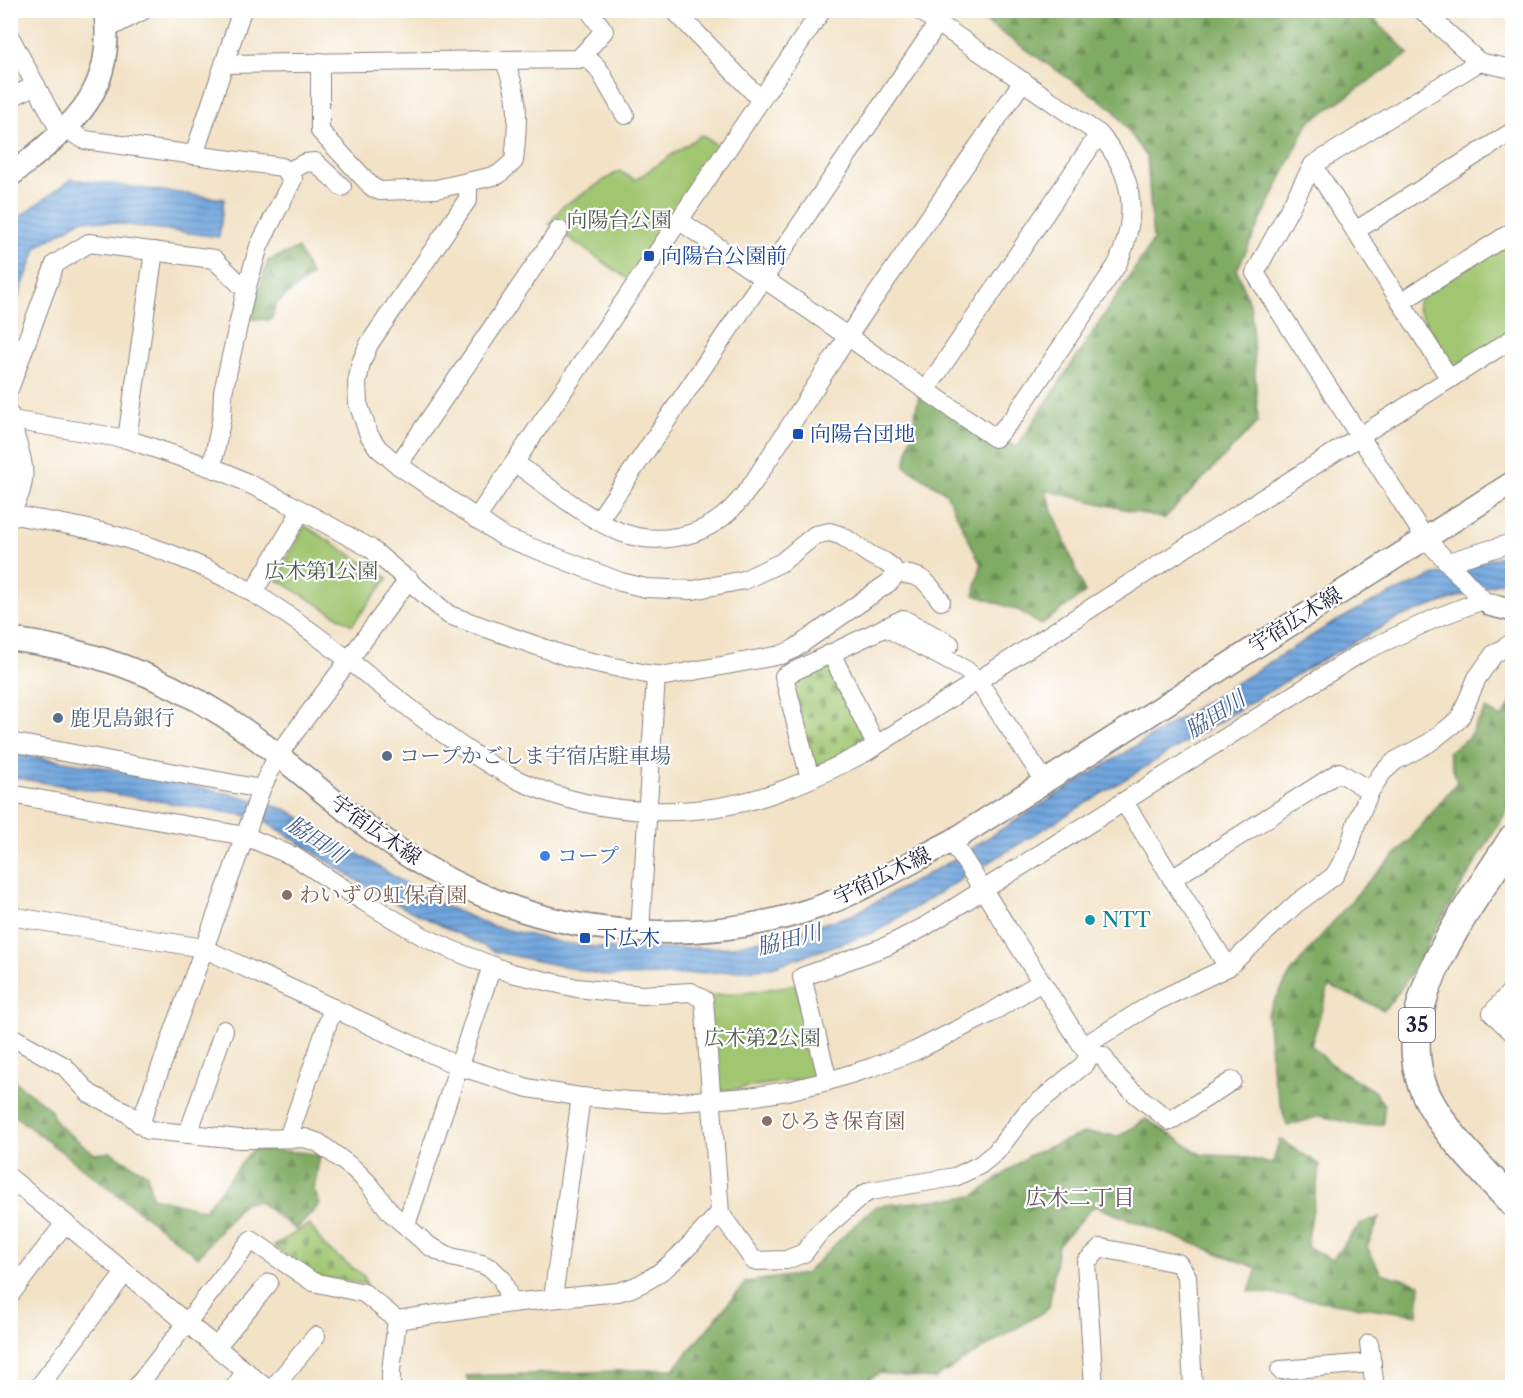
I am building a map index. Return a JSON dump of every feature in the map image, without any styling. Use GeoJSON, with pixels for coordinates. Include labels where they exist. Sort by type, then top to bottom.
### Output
{"type":"FeatureCollection","features":[{"type":"Feature","properties":{"kind":"main road","name":"35"},"geometry":{"type":"LineString","coordinates":[[1510,1194],[1450,1134],[1430,1102],[1419,1072],[1415,1039],[1419,1010],[1430,978],[1451,938],[1512,840]]}},
{"type":"Feature","properties":{"kind":"street"},"geometry":{"type":"LineString","coordinates":[[10,176],[63,131],[89,102],[104,68],[106,20],[144,10]]}},
{"type":"Feature","properties":{"kind":"street"},"geometry":{"type":"LineString","coordinates":[[194,155],[242,10]]}},
{"type":"Feature","properties":{"kind":"street"},"geometry":{"type":"LineString","coordinates":[[224,64],[579,59],[604,31],[588,10]]}},
{"type":"Feature","properties":{"kind":"street"},"geometry":{"type":"LineString","coordinates":[[674,10],[761,100]]}},
{"type":"Feature","properties":{"kind":"street"},"geometry":{"type":"LineString","coordinates":[[680,221],[995,438],[1014,417],[1117,265],[1130,229],[1129,185],[1114,150],[1099,134],[919,10]]}},
{"type":"Feature","properties":{"kind":"street"},"geometry":{"type":"LineString","coordinates":[[1422,10],[1479,62],[1512,69]]}},
{"type":"Feature","properties":{"kind":"street"},"geometry":{"type":"LineString","coordinates":[[477,519],[821,11]]}},
{"type":"Feature","properties":{"kind":"street"},"geometry":{"type":"LineString","coordinates":[[598,521],[938,23]]}},
{"type":"Feature","properties":{"kind":"street"},"geometry":{"type":"LineString","coordinates":[[10,38],[63,131],[85,140],[282,166],[293,179],[259,246],[246,290],[224,392],[222,416],[212,467]]}},
{"type":"Feature","properties":{"kind":"street"},"geometry":{"type":"LineString","coordinates":[[583,54],[598,68],[625,115]]}},
{"type":"Feature","properties":{"kind":"street"},"geometry":{"type":"LineString","coordinates":[[320,62],[320,131],[372,188],[380,191],[436,189],[468,182],[498,175],[514,161],[519,117],[512,78],[504,60]]}},
{"type":"Feature","properties":{"kind":"street"},"geometry":{"type":"LineString","coordinates":[[1479,62],[1313,165],[1255,273],[1425,538],[1491,602]]}},
{"type":"Feature","properties":{"kind":"street"},"geometry":{"type":"LineString","coordinates":[[515,463],[598,521],[640,538],[685,536],[725,516],[741,500],[753,483],[848,336],[1023,81]]}},
{"type":"Feature","properties":{"kind":"street"},"geometry":{"type":"LineString","coordinates":[[10,98],[36,85]]}},
{"type":"Feature","properties":{"kind":"street"},"geometry":{"type":"LineString","coordinates":[[1355,231],[1512,132]]}},
{"type":"Feature","properties":{"kind":"street"},"geometry":{"type":"LineString","coordinates":[[926,390],[1099,134]]}},
{"type":"Feature","properties":{"kind":"street"},"geometry":{"type":"LineString","coordinates":[[287,172],[305,163],[315,162],[342,186]]}},
{"type":"Feature","properties":{"kind":"street"},"geometry":{"type":"LineString","coordinates":[[1313,165],[1450,379]]}},
{"type":"Feature","properties":{"kind":"street"},"geometry":{"type":"LineString","coordinates":[[468,182],[468,199],[369,344],[361,363],[357,383],[358,403],[369,435],[378,448],[398,465],[504,537],[621,582],[646,588],[693,590],[744,580],[782,562],[815,535],[830,532],[842,536],[892,567],[894,573],[891,581],[787,652],[666,676],[656,676],[569,657],[458,620],[449,615],[370,548],[250,484],[212,467],[127,439],[11,417],[14,444],[24,465],[24,484],[20,498],[10,514],[125,538],[188,561],[253,593],[349,659],[449,738],[485,762],[522,781],[586,803],[648,810],[689,810],[729,806],[787,789],[810,779],[876,745],[1512,339]]}},
{"type":"Feature","properties":{"kind":"street"},"geometry":{"type":"LineString","coordinates":[[398,465],[559,230]]}},
{"type":"Feature","properties":{"kind":"street"},"geometry":{"type":"LineString","coordinates":[[1401,302],[1512,232]]}},
{"type":"Feature","properties":{"kind":"street"},"geometry":{"type":"LineString","coordinates":[[10,387],[55,264],[89,243],[214,259],[246,290]]}},
{"type":"Feature","properties":{"kind":"street"},"geometry":{"type":"LineString","coordinates":[[127,439],[154,251]]}},
{"type":"Feature","properties":{"kind":"street","name":"宇宿広木線"},"geometry":{"type":"LineString","coordinates":[[10,639],[80,651],[158,679],[226,717],[386,840],[457,883],[495,901],[587,925],[640,932],[708,930],[778,918],[820,906],[955,846],[1044,780],[1512,483]]}},
{"type":"Feature","properties":{"kind":"street"},"geometry":{"type":"LineString","coordinates":[[253,593],[301,511]]}},
{"type":"Feature","properties":{"kind":"street"},"geometry":{"type":"LineString","coordinates":[[1450,564],[1512,543]]}},
{"type":"Feature","properties":{"kind":"street"},"geometry":{"type":"LineString","coordinates":[[894,573],[917,575],[928,583],[941,601]]}},
{"type":"Feature","properties":{"kind":"street"},"geometry":{"type":"LineString","coordinates":[[140,1124],[260,793],[278,756],[409,579]]}},
{"type":"Feature","properties":{"kind":"street"},"geometry":{"type":"LineString","coordinates":[[828,1081],[802,977],[887,946],[980,887],[1124,802],[1362,652],[1436,618],[1491,602]]}},
{"type":"Feature","properties":{"kind":"street"},"geometry":{"type":"LineString","coordinates":[[810,779],[784,676],[903,619],[950,644]]}},
{"type":"Feature","properties":{"kind":"street"},"geometry":{"type":"LineString","coordinates":[[885,627],[966,670],[978,681],[1044,780]]}},
{"type":"Feature","properties":{"kind":"street"},"geometry":{"type":"LineString","coordinates":[[10,794],[246,832],[295,857],[424,937],[492,966],[546,982],[642,995],[691,992],[704,1000],[720,1213],[754,1261],[786,1260],[804,1253],[819,1233],[870,1191],[955,1177],[980,1165],[996,1152],[1027,1112],[1086,1063],[1089,1043],[1155,1002],[1228,967],[1297,903],[1334,876],[1348,852],[1356,824],[1370,791],[1382,773],[1395,761],[1429,743],[1457,721],[1477,678],[1494,654],[1512,643]]}},
{"type":"Feature","properties":{"kind":"street"},"geometry":{"type":"LineString","coordinates":[[831,653],[876,745]]}},
{"type":"Feature","properties":{"kind":"street"},"geometry":{"type":"LineString","coordinates":[[640,932],[656,676]]}},
{"type":"Feature","properties":{"kind":"street"},"geometry":{"type":"LineString","coordinates":[[10,742],[260,793]]}},
{"type":"Feature","properties":{"kind":"street"},"geometry":{"type":"LineString","coordinates":[[1172,879],[1339,772],[1370,791]]}},
{"type":"Feature","properties":{"kind":"street"},"geometry":{"type":"LineString","coordinates":[[1124,802],[1228,967]]}},
{"type":"Feature","properties":{"kind":"street"},"geometry":{"type":"LineString","coordinates":[[955,846],[1087,1053],[1103,1056],[1111,1071],[1120,1081],[1170,1121],[1232,1081]]}},
{"type":"Feature","properties":{"kind":"street"},"geometry":{"type":"LineString","coordinates":[[10,916],[203,948],[459,1067],[528,1088],[581,1097],[654,1102],[710,1101],[777,1093],[828,1081],[915,1051],[980,1018],[1041,982]]}},
{"type":"Feature","properties":{"kind":"street"},"geometry":{"type":"LineString","coordinates":[[406,1226],[492,966]]}},
{"type":"Feature","properties":{"kind":"street"},"geometry":{"type":"LineString","coordinates":[[1512,990],[1492,1013],[1512,1032]]}},
{"type":"Feature","properties":{"kind":"street"},"geometry":{"type":"LineString","coordinates":[[288,1138],[333,1008]]}},
{"type":"Feature","properties":{"kind":"street"},"geometry":{"type":"LineString","coordinates":[[188,1134],[224,1030]]}},
{"type":"Feature","properties":{"kind":"street"},"geometry":{"type":"LineString","coordinates":[[10,1036],[64,1066],[90,1094],[126,1112],[148,1130],[240,1139],[305,1138],[318,1143],[369,1184],[391,1213],[438,1251],[492,1269],[502,1279],[511,1303]]}},
{"type":"Feature","properties":{"kind":"street"},"geometry":{"type":"LineString","coordinates":[[553,1298],[581,1097]]}},
{"type":"Feature","properties":{"kind":"street"},"geometry":{"type":"LineString","coordinates":[[11,1181],[267,1388]]}},
{"type":"Feature","properties":{"kind":"street"},"geometry":{"type":"LineString","coordinates":[[136,1388],[251,1240],[313,1282],[364,1293],[397,1320],[511,1303],[633,1289],[672,1264],[720,1213]]}},
{"type":"Feature","properties":{"kind":"street"},"geometry":{"type":"LineString","coordinates":[[10,1295],[65,1223]]}},
{"type":"Feature","properties":{"kind":"street"},"geometry":{"type":"LineString","coordinates":[[1094,1388],[1086,1262],[1101,1248],[1178,1263],[1186,1276],[1193,1388]]}},
{"type":"Feature","properties":{"kind":"street"},"geometry":{"type":"LineString","coordinates":[[38,1388],[125,1272]]}},
{"type":"Feature","properties":{"kind":"street"},"geometry":{"type":"LineString","coordinates":[[216,1347],[269,1283]]}},
{"type":"Feature","properties":{"kind":"street"},"geometry":{"type":"LineString","coordinates":[[391,1388],[397,1320]]}},
{"type":"Feature","properties":{"kind":"street"},"geometry":{"type":"LineString","coordinates":[[273,1388],[316,1336]]}},
{"type":"Feature","properties":{"kind":"street"},"geometry":{"type":"LineString","coordinates":[[1369,1344],[1375,1388]]}},
{"type":"Feature","properties":{"kind":"street"},"geometry":{"type":"LineString","coordinates":[[1280,1370],[1372,1363]]}},
{"type":"Feature","properties":{"kind":"street"},"geometry":{"type":"LineString","coordinates":[[234,1388],[246,1371]]}},
{"type":"Feature","properties":{"kind":"green space"},"geometry":{"type":"Polygon","coordinates":[[[970,11],[1366,11],[1409,54],[1308,123],[1237,270],[1251,309],[1258,422],[1164,519],[1045,490],[1085,593],[1040,625],[1020,611],[974,595],[981,565],[946,493],[905,466],[919,395],[1017,447],[1153,241],[1147,157],[1113,109],[970,11]]]}},
{"type":"Feature","properties":{"kind":"green space","name":"向陽台公園"},"geometry":{"type":"Polygon","coordinates":[[[701,135],[720,147],[629,280],[549,224],[563,206],[619,171],[635,180],[701,135]]]}},
{"type":"Feature","properties":{"kind":"green space"},"geometry":{"type":"Polygon","coordinates":[[[1508,241],[1512,242],[1512,331],[1460,364],[1449,361],[1417,308],[1419,299],[1508,241]]]}},
{"type":"Feature","properties":{"kind":"green space"},"geometry":{"type":"Polygon","coordinates":[[[298,248],[311,276],[276,304],[271,320],[250,319],[268,261],[298,248]]]}},
{"type":"Feature","properties":{"kind":"green space","name":"広木第1公園"},"geometry":{"type":"Polygon","coordinates":[[[305,526],[388,578],[352,625],[276,579],[305,526]]]}},
{"type":"Feature","properties":{"kind":"green space"},"geometry":{"type":"Polygon","coordinates":[[[824,665],[832,668],[863,736],[862,744],[820,766],[812,764],[793,684],[797,677],[824,665]]]}},
{"type":"Feature","properties":{"kind":"green space"},"geometry":{"type":"Polygon","coordinates":[[[1512,701],[1512,802],[1416,966],[1384,1010],[1329,986],[1311,1045],[1332,1065],[1374,1091],[1384,1105],[1383,1124],[1363,1126],[1320,1116],[1287,1126],[1273,1077],[1267,1014],[1291,973],[1310,949],[1364,886],[1409,841],[1457,782],[1448,752],[1468,738],[1486,709],[1502,718],[1512,701]]]}},
{"type":"Feature","properties":{"kind":"green space","name":"広木第2公園"},"geometry":{"type":"Polygon","coordinates":[[[796,984],[818,1070],[815,1077],[723,1091],[717,1085],[707,996],[752,992],[796,984]]]}},
{"type":"Feature","properties":{"kind":"green space"},"geometry":{"type":"Polygon","coordinates":[[[11,1078],[50,1109],[57,1124],[95,1154],[111,1152],[147,1174],[152,1197],[204,1210],[252,1150],[278,1151],[320,1155],[314,1190],[320,1204],[296,1230],[258,1201],[243,1203],[198,1257],[11,1113],[11,1078]]]}},
{"type":"Feature","properties":{"kind":"green space"},"geometry":{"type":"Polygon","coordinates":[[[1146,1119],[1202,1155],[1240,1156],[1272,1164],[1280,1139],[1320,1165],[1307,1246],[1332,1260],[1360,1224],[1380,1217],[1367,1247],[1381,1273],[1420,1284],[1418,1315],[1249,1291],[1257,1268],[1094,1206],[1058,1245],[1049,1308],[934,1379],[879,1373],[853,1388],[472,1388],[466,1376],[674,1369],[746,1282],[805,1274],[877,1206],[974,1196],[1028,1156],[1084,1133],[1119,1136],[1146,1119]]]}},
{"type":"Feature","properties":{"kind":"green space"},"geometry":{"type":"Polygon","coordinates":[[[309,1224],[325,1247],[364,1276],[367,1285],[345,1280],[316,1278],[274,1246],[309,1224]]]}},
{"type":"Feature","properties":{"kind":"water"},"geometry":{"type":"Polygon","coordinates":[[[72,179],[224,199],[219,237],[83,219],[37,247],[11,317],[11,223],[72,179]]]}},
{"type":"Feature","properties":{"kind":"water","name":"脇田川"},"geometry":{"type":"Polygon","coordinates":[[[1512,553],[1512,578],[1398,618],[1304,670],[875,932],[769,968],[678,975],[607,976],[496,952],[386,899],[261,818],[11,777],[10,753],[96,766],[236,795],[288,810],[433,901],[492,926],[563,943],[621,950],[731,947],[795,932],[852,915],[946,864],[1326,627],[1368,604],[1435,575],[1512,553]]]}},
{"type":"Feature","properties":{"kind":"place","name":"向陽台公園前"},"geometry":{"type":"Point","coordinates":[649,256]}},
{"type":"Feature","properties":{"kind":"place","name":"向陽台団地"},"geometry":{"type":"Point","coordinates":[798,434]}},
{"type":"Feature","properties":{"kind":"place","name":"鹿児島銀行"},"geometry":{"type":"Point","coordinates":[58,718]}},
{"type":"Feature","properties":{"kind":"place","name":"コープかごしま宇宿店駐車場"},"geometry":{"type":"Point","coordinates":[387,756]}},
{"type":"Feature","properties":{"kind":"place","name":"コープ"},"geometry":{"type":"Point","coordinates":[545,856]}},
{"type":"Feature","properties":{"kind":"place","name":"わいずの虹保育園"},"geometry":{"type":"Point","coordinates":[287,895]}},
{"type":"Feature","properties":{"kind":"place","name":"NTT"},"geometry":{"type":"Point","coordinates":[1090,920]}},
{"type":"Feature","properties":{"kind":"place","name":"下広木"},"geometry":{"type":"Point","coordinates":[585,938]}},
{"type":"Feature","properties":{"kind":"place","name":"ひろき保育園"},"geometry":{"type":"Point","coordinates":[767,1121]}},
{"type":"Feature","properties":{"kind":"district","name":"広木二丁目"},"geometry":{"type":"Point","coordinates":[1080,1197]}}]}
